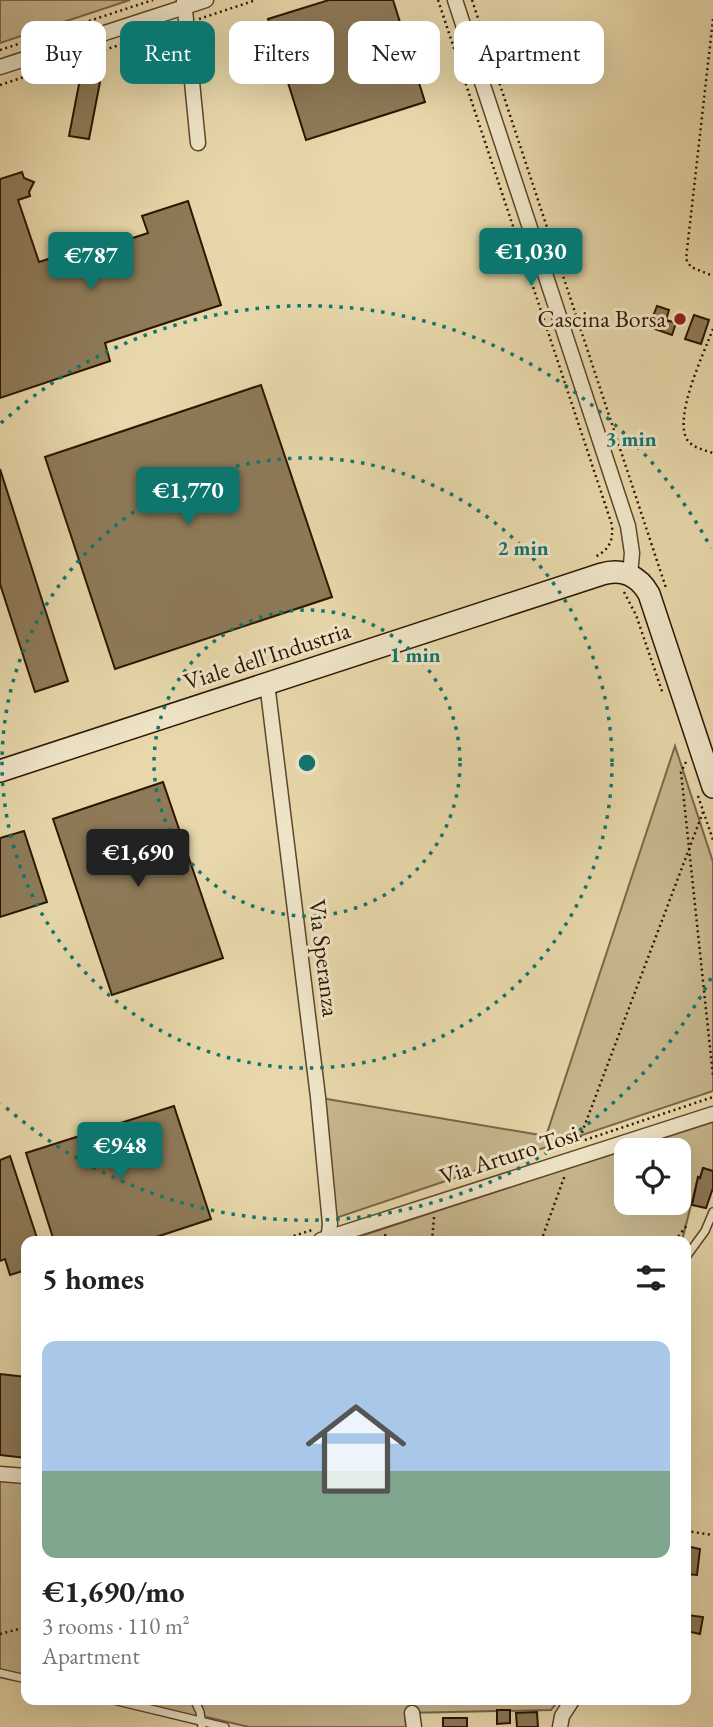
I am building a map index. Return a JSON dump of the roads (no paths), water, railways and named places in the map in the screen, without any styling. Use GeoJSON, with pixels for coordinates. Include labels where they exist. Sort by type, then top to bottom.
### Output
{"type":"FeatureCollection","features":[{"type":"Feature","properties":{"kind":"street"},"geometry":{"type":"LineString","coordinates":[[0,67],[184,3],[206,0]]}},
{"type":"Feature","properties":{"kind":"street"},"geometry":{"type":"LineString","coordinates":[[455,0],[628,526],[632,546],[624,582],[645,586],[652,600],[704,786]]}},
{"type":"Feature","properties":{"kind":"street"},"geometry":{"type":"LineString","coordinates":[[184,3],[198,144]]}},
{"type":"Feature","properties":{"kind":"street","name":"Viale dell'Industria"},"geometry":{"type":"LineString","coordinates":[[0,771],[602,574],[617,571],[624,582]]}},
{"type":"Feature","properties":{"kind":"street","name":"Via Speranza"},"geometry":{"type":"LineString","coordinates":[[267,684],[318,1097],[330,1224],[326,1236]]}},
{"type":"Feature","properties":{"kind":"street","name":"Via Arturo Tosi"},"geometry":{"type":"LineString","coordinates":[[337,1236],[713,1114]]}},
{"type":"Feature","properties":{"kind":"street"},"geometry":{"type":"LineString","coordinates":[[0,1474],[21,1476]]}},
{"type":"Feature","properties":{"kind":"street"},"geometry":{"type":"LineString","coordinates":[[561,1727],[562,1716],[569,1705]]}},
{"type":"Feature","properties":{"kind":"lane"},"geometry":{"type":"LineString","coordinates":[[691,1250],[705,1231],[713,1212]]}},
{"type":"Feature","properties":{"kind":"lane"},"geometry":{"type":"LineString","coordinates":[[0,1673],[21,1678]]}},
{"type":"Feature","properties":{"kind":"lane"},"geometry":{"type":"LineString","coordinates":[[131,1705],[201,1724],[225,1727]]}},
{"type":"Feature","properties":{"kind":"lane"},"geometry":{"type":"LineString","coordinates":[[197,1705],[201,1724]]}},
{"type":"Feature","properties":{"kind":"place","name":"Cascina Borsa"},"geometry":{"type":"Point","coordinates":[680,319]}}]}
